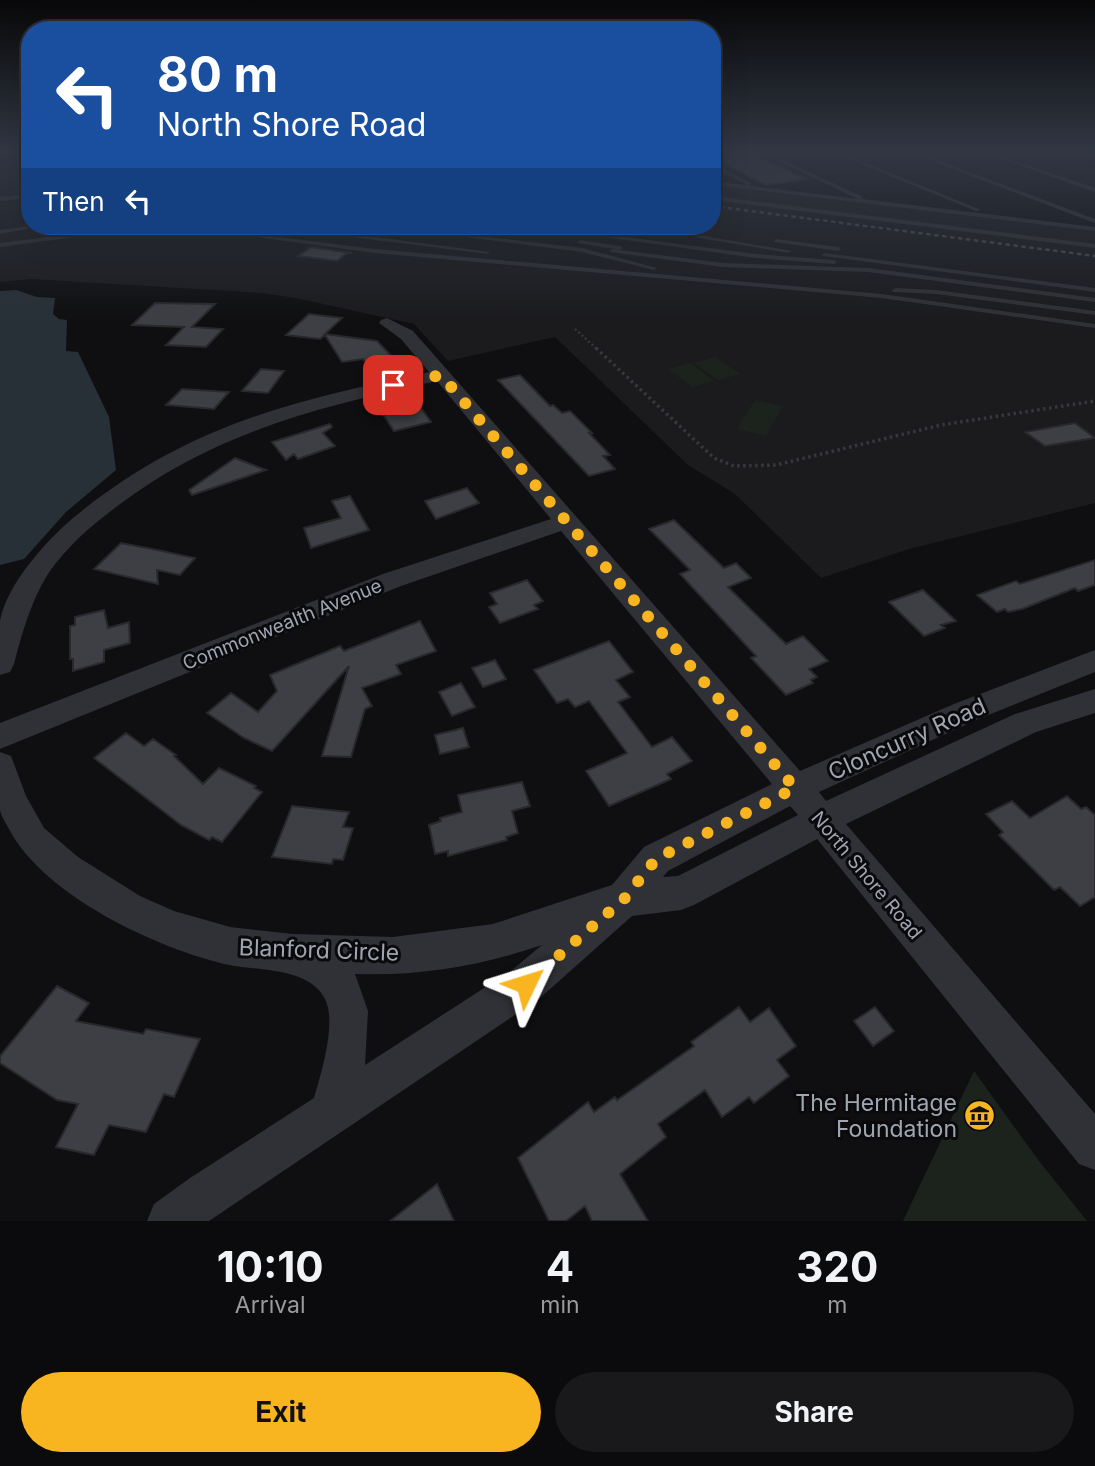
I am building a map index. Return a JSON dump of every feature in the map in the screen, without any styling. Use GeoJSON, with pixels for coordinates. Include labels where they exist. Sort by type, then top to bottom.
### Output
{"type":"FeatureCollection","features":[{"type":"Feature","properties":{"kind":"street","name":"North Shore Road"},"geometry":{"type":"LineString","coordinates":[[387,323],[407,335],[568,521],[1095,1148]]}},
{"type":"Feature","properties":{"kind":"street"},"geometry":{"type":"LineString","coordinates":[[0,664],[19,605],[47,557],[125,487],[174,457],[235,428],[320,401],[441,375]]}},
{"type":"Feature","properties":{"kind":"street","name":"Commonwealth Avenue"},"geometry":{"type":"LineString","coordinates":[[0,736],[392,580],[568,521]]}},
{"type":"Feature","properties":{"kind":"street","name":"Cloncurry Road"},"geometry":{"type":"LineString","coordinates":[[171,1221],[206,1194],[526,984],[624,899],[656,859],[795,788],[965,712],[1095,661]]}},
{"type":"Feature","properties":{"kind":"street","name":"Cloncurry Road"},"geometry":{"type":"LineString","coordinates":[[624,899],[681,893],[821,820],[1026,723],[1095,701]]}},
{"type":"Feature","properties":{"kind":"street","name":"Blanford Circle"},"geometry":{"type":"LineString","coordinates":[[0,765],[11,800],[32,839],[66,869],[127,909],[173,929],[230,947],[293,953],[393,956],[493,943],[624,899]]}},
{"type":"Feature","properties":{"kind":"street"},"geometry":{"type":"LineString","coordinates":[[293,953],[339,983],[349,1009],[344,1074],[330,1114]]}},
{"type":"Feature","properties":{"kind":"lane"},"geometry":{"type":"LineString","coordinates":[[784,207],[1095,246]]}},
{"type":"Feature","properties":{"kind":"lane"},"geometry":{"type":"LineString","coordinates":[[911,207],[1095,229]]}},
{"type":"Feature","properties":{"kind":"lane"},"geometry":{"type":"LineString","coordinates":[[969,207],[994,217]]}},
{"type":"Feature","properties":{"kind":"lane"},"geometry":{"type":"LineString","coordinates":[[1057,207],[1095,221]]}},
{"type":"Feature","properties":{"kind":"lane"},"geometry":{"type":"LineString","coordinates":[[0,232],[21,229]]}},
{"type":"Feature","properties":{"kind":"lane"},"geometry":{"type":"LineString","coordinates":[[721,232],[1095,285]]}},
{"type":"Feature","properties":{"kind":"lane"},"geometry":{"type":"LineString","coordinates":[[0,238],[21,235]]}},
{"type":"Feature","properties":{"kind":"lane"},"geometry":{"type":"LineString","coordinates":[[0,249],[111,235]]}},
{"type":"Feature","properties":{"kind":"lane"},"geometry":{"type":"LineString","coordinates":[[250,235],[375,251],[661,274]]}},
{"type":"Feature","properties":{"kind":"lane"},"geometry":{"type":"LineString","coordinates":[[286,235],[461,258]]}},
{"type":"Feature","properties":{"kind":"lane"},"geometry":{"type":"LineString","coordinates":[[320,235],[578,268]]}},
{"type":"Feature","properties":{"kind":"lane"},"geometry":{"type":"LineString","coordinates":[[351,235],[661,274],[908,299],[1095,324]]}},
{"type":"Feature","properties":{"kind":"lane"},"geometry":{"type":"LineString","coordinates":[[386,235],[652,268],[864,290],[1095,324]]}},
{"type":"Feature","properties":{"kind":"lane"},"geometry":{"type":"LineString","coordinates":[[421,235],[617,259]]}},
{"type":"Feature","properties":{"kind":"lane"},"geometry":{"type":"LineString","coordinates":[[457,235],[582,250],[652,268]]}},
{"type":"Feature","properties":{"kind":"lane"},"geometry":{"type":"LineString","coordinates":[[488,235],[723,265],[868,270]]}},
{"type":"Feature","properties":{"kind":"lane"},"geometry":{"type":"LineString","coordinates":[[522,235],[699,257],[868,270],[1095,295]]}},
{"type":"Feature","properties":{"kind":"lane"},"geometry":{"type":"LineString","coordinates":[[557,235],[699,252],[918,271],[1095,295]]}},
{"type":"Feature","properties":{"kind":"lane"},"geometry":{"type":"LineString","coordinates":[[596,235],[756,256]]}},
{"type":"Feature","properties":{"kind":"lane"},"geometry":{"type":"LineString","coordinates":[[620,235],[756,256]]}},
{"type":"Feature","properties":{"kind":"lane"},"geometry":{"type":"LineString","coordinates":[[651,235],[771,252],[817,254]]}},
{"type":"Feature","properties":{"kind":"lane"},"geometry":{"type":"LineString","coordinates":[[668,235],[771,252]]}},
{"type":"Feature","properties":{"kind":"lane"},"geometry":{"type":"LineString","coordinates":[[694,235],[1095,295]]}},
{"type":"Feature","properties":{"kind":"lane"},"geometry":{"type":"LineString","coordinates":[[864,290],[936,292],[1095,313]]}},
{"type":"Feature","properties":{"kind":"path"},"geometry":{"type":"LineString","coordinates":[[575,329],[714,458],[734,466],[776,466],[941,425],[1095,401]]}},
{"type":"Feature","properties":{"kind":"shaded area"},"geometry":{"type":"Polygon","coordinates":[[[0,207],[21,207],[21,235],[721,235],[721,207],[895,207],[1095,231],[1095,503],[909,549],[821,578],[735,494],[688,465],[555,337],[448,361],[414,324],[296,298],[263,293],[31,279],[0,282],[0,207]]]}},
{"type":"Feature","properties":{"kind":"shaded area"},"geometry":{"type":"Polygon","coordinates":[[[16,290],[37,297],[55,298],[53,314],[59,319],[67,320],[66,351],[78,352],[109,417],[116,470],[66,512],[24,559],[0,565],[0,291],[16,290]]]}},
{"type":"Feature","properties":{"kind":"shaded area"},"geometry":{"type":"Polygon","coordinates":[[[715,357],[740,374],[718,380],[694,363],[715,357]]]}},
{"type":"Feature","properties":{"kind":"shaded area"},"geometry":{"type":"Polygon","coordinates":[[[690,363],[714,381],[692,387],[668,369],[690,363]]]}},
{"type":"Feature","properties":{"kind":"shaded area"},"geometry":{"type":"Polygon","coordinates":[[[755,400],[783,406],[766,436],[737,429],[755,400]]]}},
{"type":"Feature","properties":{"kind":"shaded area","name":"The Hermitage Foundation"},"geometry":{"type":"Polygon","coordinates":[[[974,1071],[1039,1161],[1087,1221],[903,1221],[974,1071]]]}},
{"type":"Feature","properties":{"kind":"building"},"geometry":{"type":"Polygon","coordinates":[[[311,247],[352,253],[347,253],[337,261],[298,256],[311,247]]]}},
{"type":"Feature","properties":{"kind":"building"},"geometry":{"type":"Polygon","coordinates":[[[155,303],[215,304],[192,327],[223,329],[206,347],[166,345],[184,327],[132,325],[155,303]]]}},
{"type":"Feature","properties":{"kind":"building"},"geometry":{"type":"Polygon","coordinates":[[[309,314],[342,318],[325,334],[377,341],[398,363],[371,370],[363,359],[342,362],[325,335],[320,339],[286,335],[309,314]]]}},
{"type":"Feature","properties":{"kind":"building"},"geometry":{"type":"Polygon","coordinates":[[[261,369],[284,371],[268,393],[242,391],[261,369]]]}},
{"type":"Feature","properties":{"kind":"building"},"geometry":{"type":"Polygon","coordinates":[[[520,375],[550,406],[553,405],[562,413],[570,411],[610,455],[603,456],[615,469],[589,476],[498,380],[520,375]]]}},
{"type":"Feature","properties":{"kind":"building"},"geometry":{"type":"Polygon","coordinates":[[[182,389],[229,392],[214,409],[166,405],[182,389]]]}},
{"type":"Feature","properties":{"kind":"building"},"geometry":{"type":"Polygon","coordinates":[[[418,404],[431,422],[394,431],[382,413],[418,404]]]}},
{"type":"Feature","properties":{"kind":"building"},"geometry":{"type":"Polygon","coordinates":[[[1075,423],[1095,438],[1045,446],[1025,432],[1075,423]]]}},
{"type":"Feature","properties":{"kind":"building"},"geometry":{"type":"Polygon","coordinates":[[[330,424],[332,427],[323,433],[335,446],[298,459],[294,454],[286,460],[272,442],[330,424]]]}},
{"type":"Feature","properties":{"kind":"building"},"geometry":{"type":"Polygon","coordinates":[[[235,458],[266,470],[192,495],[189,490],[235,458]]]}},
{"type":"Feature","properties":{"kind":"building"},"geometry":{"type":"Polygon","coordinates":[[[467,488],[479,503],[436,519],[425,501],[467,488]]]}},
{"type":"Feature","properties":{"kind":"building"},"geometry":{"type":"Polygon","coordinates":[[[350,496],[369,530],[311,548],[304,528],[341,518],[332,501],[350,496]]]}},
{"type":"Feature","properties":{"kind":"building"},"geometry":{"type":"Polygon","coordinates":[[[674,520],[724,568],[736,563],[751,578],[728,587],[786,644],[803,636],[828,661],[809,669],[817,677],[811,680],[813,683],[786,695],[751,658],[756,656],[680,574],[690,570],[649,529],[674,520]]]}},
{"type":"Feature","properties":{"kind":"building"},"geometry":{"type":"Polygon","coordinates":[[[121,543],[195,558],[180,575],[157,570],[158,584],[94,569],[121,543]]]}},
{"type":"Feature","properties":{"kind":"building"},"geometry":{"type":"Polygon","coordinates":[[[1095,560],[1095,585],[1078,591],[1075,588],[1022,609],[997,612],[977,595],[1016,581],[1020,584],[1095,560]]]}},
{"type":"Feature","properties":{"kind":"building"},"geometry":{"type":"Polygon","coordinates":[[[527,580],[543,601],[534,605],[538,609],[500,623],[489,607],[497,604],[490,593],[527,580]]]}},
{"type":"Feature","properties":{"kind":"building"},"geometry":{"type":"Polygon","coordinates":[[[923,590],[956,621],[941,625],[945,628],[924,636],[889,602],[923,590]]]}},
{"type":"Feature","properties":{"kind":"building"},"geometry":{"type":"Polygon","coordinates":[[[104,610],[108,628],[129,622],[130,643],[104,650],[104,662],[73,671],[73,659],[70,659],[70,626],[75,625],[75,617],[104,610]]]}},
{"type":"Feature","properties":{"kind":"building"},"geometry":{"type":"Polygon","coordinates":[[[420,621],[436,651],[396,665],[401,674],[362,688],[372,706],[365,709],[351,757],[322,756],[349,666],[272,751],[244,738],[207,713],[231,693],[258,712],[277,691],[270,675],[340,646],[344,651],[420,621]]]}},
{"type":"Feature","properties":{"kind":"building"},"geometry":{"type":"Polygon","coordinates":[[[609,641],[633,672],[616,680],[630,697],[618,702],[652,747],[672,737],[692,761],[667,774],[671,779],[609,806],[586,771],[627,753],[589,701],[575,707],[568,699],[557,703],[534,670],[609,641]]]}},
{"type":"Feature","properties":{"kind":"building"},"geometry":{"type":"Polygon","coordinates":[[[495,660],[506,679],[483,687],[472,668],[495,660]]]}},
{"type":"Feature","properties":{"kind":"building"},"geometry":{"type":"Polygon","coordinates":[[[461,683],[475,707],[452,716],[439,692],[461,683]]]}},
{"type":"Feature","properties":{"kind":"building"},"geometry":{"type":"Polygon","coordinates":[[[463,728],[469,747],[440,754],[435,735],[463,728]]]}},
{"type":"Feature","properties":{"kind":"building"},"geometry":{"type":"Polygon","coordinates":[[[126,733],[144,746],[153,739],[176,755],[174,756],[203,784],[219,768],[256,786],[254,788],[262,792],[222,842],[212,837],[209,840],[181,825],[94,758],[126,733]]]}},
{"type":"Feature","properties":{"kind":"building"},"geometry":{"type":"Polygon","coordinates":[[[522,782],[530,806],[512,811],[518,833],[506,837],[507,840],[448,856],[448,851],[435,854],[429,825],[441,821],[440,818],[462,812],[458,795],[522,782]]]}},
{"type":"Feature","properties":{"kind":"building"},"geometry":{"type":"Polygon","coordinates":[[[1067,796],[1081,809],[1086,807],[1095,815],[1095,897],[1080,906],[1060,887],[1054,890],[999,835],[1003,832],[986,814],[1012,801],[1030,818],[1067,796]]]}},
{"type":"Feature","properties":{"kind":"building"},"geometry":{"type":"Polygon","coordinates":[[[292,806],[349,812],[343,827],[353,828],[343,860],[333,859],[332,864],[272,857],[292,806]]]}},
{"type":"Feature","properties":{"kind":"building"},"geometry":{"type":"Polygon","coordinates":[[[57,986],[89,1003],[76,1021],[143,1034],[146,1029],[200,1039],[174,1097],[164,1094],[146,1132],[109,1125],[94,1155],[56,1147],[78,1104],[57,1100],[0,1063],[0,1056],[57,986]]]}},
{"type":"Feature","properties":{"kind":"building"},"geometry":{"type":"Polygon","coordinates":[[[739,1007],[750,1022],[769,1008],[796,1046],[777,1060],[789,1076],[754,1103],[749,1097],[722,1117],[705,1090],[658,1124],[666,1137],[620,1174],[648,1221],[592,1221],[585,1206],[566,1221],[549,1221],[518,1158],[588,1102],[594,1112],[615,1097],[617,1100],[694,1046],[691,1042],[739,1007]]]}},
{"type":"Feature","properties":{"kind":"building"},"geometry":{"type":"Polygon","coordinates":[[[875,1007],[894,1031],[873,1046],[854,1021],[875,1007]]]}},
{"type":"Feature","properties":{"kind":"building"},"geometry":{"type":"Polygon","coordinates":[[[437,1184],[454,1221],[390,1221],[437,1184]]]}},
{"type":"Feature","properties":{"kind":"railway"},"geometry":{"type":"LineString","coordinates":[[721,207],[1095,256]]}},
{"type":"Feature","properties":{"kind":"place","name":"The Hermitage Foundation"},"geometry":{"type":"Point","coordinates":[980,1116]}},
{"type":"Feature","properties":{"kind":"route"},"geometry":{"type":"LineString","coordinates":[[393,385],[441,375],[795,788],[656,859],[624,899],[526,984]]}}]}
